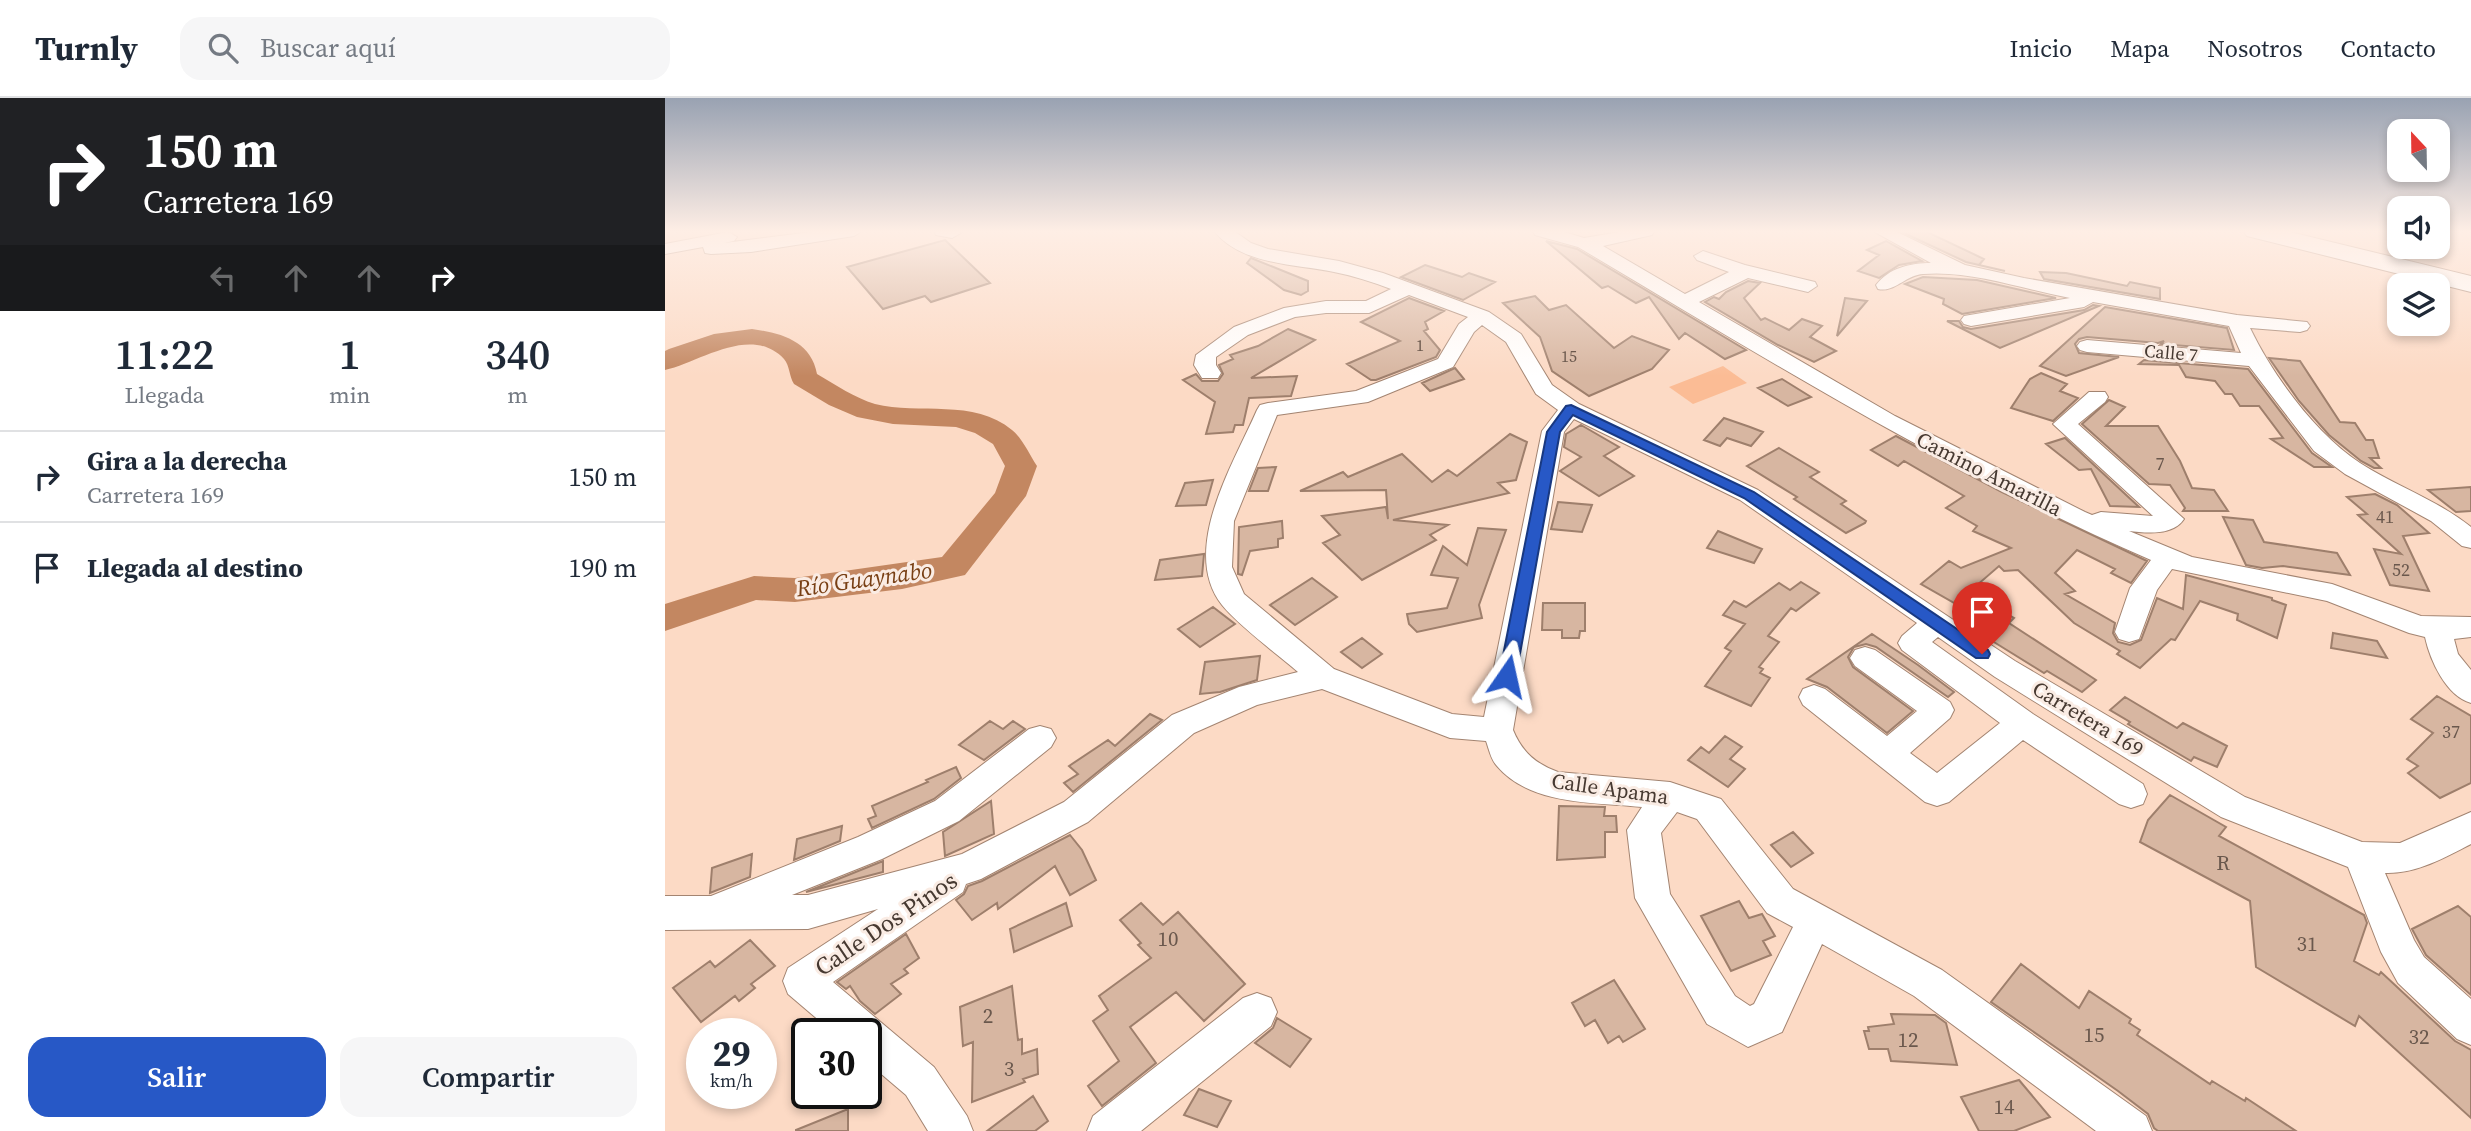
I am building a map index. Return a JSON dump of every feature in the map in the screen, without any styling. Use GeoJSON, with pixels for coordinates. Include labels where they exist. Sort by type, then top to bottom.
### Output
{"type":"FeatureCollection","features":[{"type":"Feature","properties":{"kind":"highway"},"geometry":{"type":"LineString","coordinates":[[2451,279],[2471,284]]}},
{"type":"Feature","properties":{"kind":"street","name":"Carretera 169"},"geometry":{"type":"LineString","coordinates":[[1377,279],[1482,316],[1514,338],[1544,389],[1571,409],[1749,495],[2005,669],[2233,807],[2361,857],[2400,858],[2428,849],[2471,827]]}},
{"type":"Feature","properties":{"kind":"street","name":"Camino Amarilla"},"geometry":{"type":"LineString","coordinates":[[1645,279],[1887,421],[2076,518],[2167,557],[2186,565],[2332,593],[2419,626],[2464,629],[2471,627]]}},
{"type":"Feature","properties":{"kind":"street"},"geometry":{"type":"LineString","coordinates":[[1684,302],[1730,279]]}},
{"type":"Feature","properties":{"kind":"street"},"geometry":{"type":"LineString","coordinates":[[1783,279],[1808,286]]}},
{"type":"Feature","properties":{"kind":"street"},"geometry":{"type":"LineString","coordinates":[[1885,285],[1892,279]]}},
{"type":"Feature","properties":{"kind":"street"},"geometry":{"type":"LineString","coordinates":[[2003,279],[2237,321],[2300,326]]}},
{"type":"Feature","properties":{"kind":"street"},"geometry":{"type":"LineString","coordinates":[[1210,373],[1205,365],[1206,355],[1225,340],[1249,328],[1308,308],[1369,307],[1407,289]]}},
{"type":"Feature","properties":{"kind":"street"},"geometry":{"type":"LineString","coordinates":[[1971,320],[2086,300],[2091,294]]}},
{"type":"Feature","properties":{"kind":"street"},"geometry":{"type":"LineString","coordinates":[[1482,316],[1466,328],[1447,363],[1360,397],[1268,410],[1221,521],[1219,567],[1233,599],[1323,677],[1450,726],[1497,730],[1553,432],[1571,409]]}},
{"type":"Feature","properties":{"kind":"street"},"geometry":{"type":"LineString","coordinates":[[2237,321],[2255,360],[2322,446],[2353,468],[2440,515],[2471,540]]}},
{"type":"Feature","properties":{"kind":"street","name":"Calle 7"},"geometry":{"type":"LineString","coordinates":[[2087,346],[2255,360]]}},
{"type":"Feature","properties":{"kind":"street"},"geometry":{"type":"LineString","coordinates":[[2076,518],[2153,525],[2171,519],[2064,425],[2097,397]]}},
{"type":"Feature","properties":{"kind":"street"},"geometry":{"type":"LineString","coordinates":[[2129,632],[2144,588],[2167,557]]}},
{"type":"Feature","properties":{"kind":"street"},"geometry":{"type":"LineString","coordinates":[[1936,623],[1912,643],[2022,723],[2131,794]]}},
{"type":"Feature","properties":{"kind":"street"},"geometry":{"type":"LineString","coordinates":[[2437,627],[2444,657],[2471,692]]}},
{"type":"Feature","properties":{"kind":"street"},"geometry":{"type":"LineString","coordinates":[[1865,658],[1939,710],[1888,752]]}},
{"type":"Feature","properties":{"kind":"street"},"geometry":{"type":"LineString","coordinates":[[665,913],[808,912],[969,868],[1076,812],[1183,724],[1250,695],[1323,677]]}},
{"type":"Feature","properties":{"kind":"street"},"geometry":{"type":"LineString","coordinates":[[1814,697],[1937,792],[2022,723]]}},
{"type":"Feature","properties":{"kind":"street","name":"Calle Apama"},"geometry":{"type":"LineString","coordinates":[[1497,730],[1509,757],[1533,776],[1558,785],[1670,796],[1709,809],[1780,901],[1928,983],[2131,1131]]}},
{"type":"Feature","properties":{"kind":"street"},"geometry":{"type":"LineString","coordinates":[[712,911],[870,848],[947,811],[1040,738]]}},
{"type":"Feature","properties":{"kind":"street"},"geometry":{"type":"LineString","coordinates":[[1670,796],[1644,830],[1653,898],[1721,1010],[1748,1027],[1768,1018],[1814,922]]}},
{"type":"Feature","properties":{"kind":"street"},"geometry":{"type":"LineString","coordinates":[[2361,857],[2400,952],[2411,970],[2471,1025]]}},
{"type":"Feature","properties":{"kind":"street","name":"Calle Dos Pinos"},"geometry":{"type":"LineString","coordinates":[[846,1018],[802,981],[969,868]]}},
{"type":"Feature","properties":{"kind":"street"},"geometry":{"type":"LineString","coordinates":[[1108,1131],[1257,1012]]}},
{"type":"Feature","properties":{"kind":"street","name":"Calle Dos Pinos"},"geometry":{"type":"LineString","coordinates":[[882,1049],[920,1081],[952,1131]]}},
{"type":"Feature","properties":{"kind":"shaded area"},"geometry":{"type":"Polygon","coordinates":[[[1723,366],[1747,383],[1693,404],[1669,387],[1723,366]]]}},
{"type":"Feature","properties":{"kind":"building"},"geometry":{"type":"Polygon","coordinates":[[[857,279],[986,279],[990,283],[931,302],[925,296],[883,309],[857,279]]]}},
{"type":"Feature","properties":{"kind":"building"},"geometry":{"type":"Polygon","coordinates":[[[1269,279],[1308,281],[1308,291],[1301,295],[1284,290],[1269,279]]]}},
{"type":"Feature","properties":{"kind":"building"},"geometry":{"type":"Polygon","coordinates":[[[1407,279],[1487,279],[1495,282],[1463,300],[1407,279]]]}},
{"type":"Feature","properties":{"kind":"building"},"geometry":{"type":"Polygon","coordinates":[[[1592,279],[1628,279],[1746,350],[1725,359],[1685,333],[1679,339],[1649,297],[1636,303],[1608,286],[1602,288],[1592,279]]]}},
{"type":"Feature","properties":{"kind":"building"},"geometry":{"type":"Polygon","coordinates":[[[1917,279],[1977,280],[2056,298],[1962,314],[1943,304],[1944,299],[1905,284],[1917,279]]]}},
{"type":"Feature","properties":{"kind":"building"},"geometry":{"type":"Polygon","coordinates":[[[2045,279],[2095,279],[2127,286],[2130,282],[2160,288],[2160,299],[2045,279]]]}},
{"type":"Feature","properties":{"kind":"building"},"geometry":{"type":"Polygon","coordinates":[[[1748,281],[1760,283],[1744,298],[1761,320],[1765,318],[1789,330],[1802,319],[1822,326],[1810,337],[1836,351],[1814,362],[1778,345],[1705,302],[1714,297],[1719,299],[1726,292],[1748,281]]]}},
{"type":"Feature","properties":{"kind":"building"},"geometry":{"type":"Polygon","coordinates":[[[1535,296],[1549,310],[1566,305],[1614,348],[1632,336],[1669,350],[1652,369],[1589,396],[1552,371],[1540,337],[1503,303],[1535,296]]]}},
{"type":"Feature","properties":{"kind":"building"},"geometry":{"type":"Polygon","coordinates":[[[1409,298],[1444,311],[1425,322],[1428,329],[1424,331],[1440,350],[1436,357],[1376,380],[1371,380],[1347,364],[1400,341],[1361,322],[1409,298]]]}},
{"type":"Feature","properties":{"kind":"building"},"geometry":{"type":"Polygon","coordinates":[[[1845,298],[1867,301],[1837,336],[1845,298]]]}},
{"type":"Feature","properties":{"kind":"building"},"geometry":{"type":"Polygon","coordinates":[[[2093,305],[2099,306],[2000,348],[1947,321],[1959,321],[1963,327],[1971,329],[2084,310],[2093,305]]]}},
{"type":"Feature","properties":{"kind":"building"},"geometry":{"type":"Polygon","coordinates":[[[2105,307],[2227,328],[2234,350],[2161,344],[2164,341],[2158,343],[2087,337],[2079,339],[2075,344],[2079,353],[2119,357],[2066,376],[2040,366],[2105,307]]]}},
{"type":"Feature","properties":{"kind":"building"},"geometry":{"type":"Polygon","coordinates":[[[1288,329],[1315,340],[1251,378],[1297,376],[1291,396],[1249,398],[1243,425],[1235,425],[1233,432],[1206,434],[1215,402],[1183,380],[1196,374],[1202,381],[1218,381],[1223,374],[1219,365],[1233,359],[1230,355],[1258,346],[1288,329]]]}},
{"type":"Feature","properties":{"kind":"building"},"geometry":{"type":"Polygon","coordinates":[[[2269,358],[2300,361],[2340,422],[2355,423],[2366,440],[2373,440],[2379,458],[2370,458],[2381,468],[2374,468],[2361,461],[2329,435],[2299,401],[2269,358]]]}},
{"type":"Feature","properties":{"kind":"building"},"geometry":{"type":"Polygon","coordinates":[[[2144,360],[2248,369],[2312,453],[2332,467],[2314,467],[2271,439],[2283,438],[2259,406],[2240,406],[2232,394],[2225,394],[2215,381],[2186,377],[2179,365],[2139,364],[2144,360]]]}},
{"type":"Feature","properties":{"kind":"building"},"geometry":{"type":"Polygon","coordinates":[[[1455,368],[1464,379],[1430,391],[1422,383],[1455,368]]]}},
{"type":"Feature","properties":{"kind":"building"},"geometry":{"type":"Polygon","coordinates":[[[2041,373],[2067,384],[2060,391],[2078,398],[2053,421],[2011,408],[2030,379],[2041,373]]]}},
{"type":"Feature","properties":{"kind":"building"},"geometry":{"type":"Polygon","coordinates":[[[1782,379],[1811,397],[1788,406],[1758,388],[1782,379]]]}},
{"type":"Feature","properties":{"kind":"building"},"geometry":{"type":"Polygon","coordinates":[[[2109,400],[2125,407],[2106,426],[2158,426],[2180,461],[2192,488],[2214,490],[2228,511],[2183,511],[2185,508],[2170,485],[2149,484],[2082,424],[2109,400]]]}},
{"type":"Feature","properties":{"kind":"building"},"geometry":{"type":"Polygon","coordinates":[[[1724,418],[1763,432],[1751,446],[1727,438],[1720,446],[1704,440],[1724,418]]]}},
{"type":"Feature","properties":{"kind":"building"},"geometry":{"type":"Polygon","coordinates":[[[1581,425],[1619,447],[1604,456],[1634,476],[1599,496],[1560,471],[1581,457],[1564,447],[1566,434],[1581,425]]]}},
{"type":"Feature","properties":{"kind":"building"},"geometry":{"type":"Polygon","coordinates":[[[1510,434],[1527,442],[1516,480],[1498,483],[1509,493],[1393,520],[1448,525],[1430,535],[1436,540],[1362,580],[1323,543],[1340,535],[1322,516],[1386,507],[1388,519],[1386,490],[1300,491],[1343,472],[1348,477],[1402,454],[1432,482],[1448,470],[1457,476],[1510,434]]]}},
{"type":"Feature","properties":{"kind":"building"},"geometry":{"type":"Polygon","coordinates":[[[1896,436],[2002,492],[2147,561],[2131,583],[2111,573],[2115,569],[2077,550],[2055,573],[2075,591],[2065,594],[2115,623],[2113,633],[2118,642],[2130,645],[2141,640],[2157,598],[2183,609],[2186,575],[2272,598],[2286,605],[2277,638],[2237,620],[2238,614],[2200,601],[2175,640],[2171,639],[2140,668],[2117,654],[2120,651],[2074,623],[2018,570],[2004,571],[1999,566],[1969,592],[2014,618],[2009,623],[2096,680],[2082,692],[2047,671],[2044,673],[1958,620],[1968,611],[1921,584],[1949,561],[1961,568],[2011,548],[1973,531],[1977,526],[1946,508],[1964,496],[1904,461],[1898,466],[1871,450],[1896,436]]]}},
{"type":"Feature","properties":{"kind":"building"},"geometry":{"type":"Polygon","coordinates":[[[2065,438],[2139,507],[2110,506],[2091,469],[2079,470],[2046,444],[2065,438]]]}},
{"type":"Feature","properties":{"kind":"building"},"geometry":{"type":"Polygon","coordinates":[[[1779,448],[1819,472],[1810,477],[1846,501],[1841,504],[1866,521],[1865,523],[1846,533],[1794,499],[1797,497],[1747,466],[1779,448]]]}},
{"type":"Feature","properties":{"kind":"building"},"geometry":{"type":"Polygon","coordinates":[[[1276,467],[1268,491],[1249,491],[1258,468],[1276,467]]]}},
{"type":"Feature","properties":{"kind":"building"},"geometry":{"type":"Polygon","coordinates":[[[1213,480],[1206,505],[1176,506],[1185,483],[1213,480]]]}},
{"type":"Feature","properties":{"kind":"building"},"geometry":{"type":"Polygon","coordinates":[[[2471,487],[2471,511],[2456,512],[2428,490],[2471,487]]]}},
{"type":"Feature","properties":{"kind":"building"},"geometry":{"type":"Polygon","coordinates":[[[2375,494],[2397,505],[2429,533],[2403,536],[2429,591],[2390,585],[2374,549],[2401,554],[2358,515],[2367,514],[2347,497],[2375,494]]]}},
{"type":"Feature","properties":{"kind":"building"},"geometry":{"type":"Polygon","coordinates":[[[1558,502],[1592,505],[1582,532],[1551,529],[1558,502]]]}},
{"type":"Feature","properties":{"kind":"building"},"geometry":{"type":"Polygon","coordinates":[[[2223,517],[2253,520],[2264,542],[2337,553],[2350,575],[2283,566],[2262,568],[2246,565],[2223,517]]]}},
{"type":"Feature","properties":{"kind":"building"},"geometry":{"type":"Polygon","coordinates":[[[1282,521],[1283,538],[1278,539],[1278,547],[1250,551],[1242,575],[1238,574],[1239,527],[1282,521]]]}},
{"type":"Feature","properties":{"kind":"building"},"geometry":{"type":"Polygon","coordinates":[[[1478,528],[1506,530],[1479,605],[1482,618],[1417,632],[1409,624],[1407,614],[1447,608],[1458,578],[1431,575],[1443,546],[1467,565],[1478,528]]]}},
{"type":"Feature","properties":{"kind":"building"},"geometry":{"type":"Polygon","coordinates":[[[1718,531],[1762,549],[1754,563],[1707,548],[1718,531]]]}},
{"type":"Feature","properties":{"kind":"building"},"geometry":{"type":"Polygon","coordinates":[[[1204,554],[1202,576],[1155,580],[1160,560],[1204,554]]]}},
{"type":"Feature","properties":{"kind":"building"},"geometry":{"type":"Polygon","coordinates":[[[1312,578],[1337,597],[1295,625],[1270,605],[1312,578]]]}},
{"type":"Feature","properties":{"kind":"building"},"geometry":{"type":"Polygon","coordinates":[[[1801,582],[1819,593],[1796,611],[1791,608],[1768,636],[1779,642],[1759,667],[1763,669],[1760,673],[1770,678],[1751,706],[1705,686],[1731,651],[1725,648],[1745,624],[1723,615],[1734,601],[1746,607],[1779,583],[1790,590],[1801,582]]]}},
{"type":"Feature","properties":{"kind":"building"},"geometry":{"type":"Polygon","coordinates":[[[1543,603],[1585,603],[1585,631],[1580,631],[1579,638],[1562,638],[1562,630],[1542,630],[1543,603]]]}},
{"type":"Feature","properties":{"kind":"building"},"geometry":{"type":"Polygon","coordinates":[[[1213,607],[1235,624],[1200,647],[1178,629],[1213,607]]]}},
{"type":"Feature","properties":{"kind":"building"},"geometry":{"type":"Polygon","coordinates":[[[2333,633],[2377,641],[2387,658],[2331,648],[2333,633]]]}},
{"type":"Feature","properties":{"kind":"building"},"geometry":{"type":"Polygon","coordinates":[[[1872,634],[1954,692],[1948,697],[1876,647],[1866,644],[1854,647],[1848,657],[1853,667],[1913,711],[1887,733],[1827,687],[1807,679],[1872,634]]]}},
{"type":"Feature","properties":{"kind":"building"},"geometry":{"type":"Polygon","coordinates":[[[1362,638],[1382,654],[1362,668],[1341,652],[1362,638]]]}},
{"type":"Feature","properties":{"kind":"building"},"geometry":{"type":"Polygon","coordinates":[[[1260,656],[1257,680],[1220,692],[1200,694],[1205,662],[1260,656]]]}},
{"type":"Feature","properties":{"kind":"building"},"geometry":{"type":"Polygon","coordinates":[[[2437,696],[2471,716],[2471,783],[2440,798],[2408,773],[2418,766],[2407,759],[2433,733],[2411,719],[2437,696]]]}},
{"type":"Feature","properties":{"kind":"building"},"geometry":{"type":"Polygon","coordinates":[[[2125,697],[2177,728],[2183,723],[2227,746],[2217,767],[2194,757],[2191,761],[2128,724],[2130,722],[2110,710],[2125,697]]]}},
{"type":"Feature","properties":{"kind":"building"},"geometry":{"type":"Polygon","coordinates":[[[1150,714],[1162,720],[1073,792],[1064,783],[1078,774],[1069,766],[1108,740],[1115,746],[1150,714]]]}},
{"type":"Feature","properties":{"kind":"building"},"geometry":{"type":"Polygon","coordinates":[[[990,721],[1003,729],[1013,721],[1025,729],[984,760],[959,745],[990,721]]]}},
{"type":"Feature","properties":{"kind":"building"},"geometry":{"type":"Polygon","coordinates":[[[1725,736],[1742,747],[1730,759],[1745,769],[1728,787],[1688,760],[1701,747],[1709,753],[1725,736]]]}},
{"type":"Feature","properties":{"kind":"building"},"geometry":{"type":"Polygon","coordinates":[[[956,767],[961,778],[934,799],[872,828],[868,819],[876,816],[872,806],[956,767]]]}},
{"type":"Feature","properties":{"kind":"building"},"geometry":{"type":"Polygon","coordinates":[[[2170,795],[2226,827],[2219,836],[2364,915],[2367,923],[2354,961],[2379,975],[2381,972],[2455,1041],[2471,1050],[2471,1118],[2359,1016],[2355,1026],[2256,967],[2250,901],[2140,842],[2148,820],[2170,795]]]}},
{"type":"Feature","properties":{"kind":"building"},"geometry":{"type":"Polygon","coordinates":[[[991,801],[994,834],[945,856],[943,832],[991,801]]]}},
{"type":"Feature","properties":{"kind":"building"},"geometry":{"type":"Polygon","coordinates":[[[1559,806],[1605,807],[1604,816],[1616,816],[1617,832],[1605,832],[1605,857],[1557,860],[1559,806]]]}},
{"type":"Feature","properties":{"kind":"building"},"geometry":{"type":"Polygon","coordinates":[[[842,826],[840,841],[794,860],[797,839],[842,826]]]}},
{"type":"Feature","properties":{"kind":"building"},"geometry":{"type":"Polygon","coordinates":[[[1793,832],[1813,853],[1791,867],[1771,845],[1793,832]]]}},
{"type":"Feature","properties":{"kind":"building"},"geometry":{"type":"Polygon","coordinates":[[[1070,835],[1082,850],[1096,880],[1070,895],[1055,866],[998,909],[997,903],[972,920],[956,900],[964,894],[968,886],[1070,835]]]}},
{"type":"Feature","properties":{"kind":"building"},"geometry":{"type":"Polygon","coordinates":[[[752,854],[750,877],[710,893],[712,868],[752,854]]]}},
{"type":"Feature","properties":{"kind":"building"},"geometry":{"type":"Polygon","coordinates":[[[883,861],[883,872],[806,892],[883,861]]]}},
{"type":"Feature","properties":{"kind":"building"},"geometry":{"type":"Polygon","coordinates":[[[1739,901],[1749,918],[1762,914],[1775,936],[1763,941],[1771,955],[1731,971],[1701,916],[1739,901]]]}},
{"type":"Feature","properties":{"kind":"building"},"geometry":{"type":"Polygon","coordinates":[[[1066,903],[1072,926],[1014,952],[1010,929],[1066,903]]]}},
{"type":"Feature","properties":{"kind":"building"},"geometry":{"type":"Polygon","coordinates":[[[1141,903],[1163,925],[1178,912],[1245,984],[1204,1021],[1176,992],[1130,1027],[1156,1063],[1102,1106],[1088,1086],[1119,1061],[1093,1021],[1108,1010],[1099,996],[1151,958],[1120,920],[1141,903]]]}},
{"type":"Feature","properties":{"kind":"building"},"geometry":{"type":"Polygon","coordinates":[[[2458,906],[2471,917],[2471,995],[2426,955],[2412,929],[2458,906]]]}},
{"type":"Feature","properties":{"kind":"building"},"geometry":{"type":"Polygon","coordinates":[[[906,934],[919,958],[904,969],[908,973],[891,984],[901,994],[875,1014],[860,1001],[850,986],[846,989],[837,982],[906,934]]]}},
{"type":"Feature","properties":{"kind":"building"},"geometry":{"type":"Polygon","coordinates":[[[750,940],[775,966],[751,984],[755,988],[739,1001],[735,996],[706,1018],[698,1018],[673,988],[710,961],[715,967],[750,940]]]}},
{"type":"Feature","properties":{"kind":"building"},"geometry":{"type":"Polygon","coordinates":[[[2021,964],[2079,1008],[2089,991],[2131,1019],[2129,1023],[2140,1030],[2137,1035],[2210,1084],[2212,1081],[2245,1101],[2246,1098],[2296,1131],[2158,1131],[2148,1114],[1991,1002],[2021,964]]]}},
{"type":"Feature","properties":{"kind":"building"},"geometry":{"type":"Polygon","coordinates":[[[1614,980],[1645,1029],[1623,1042],[1619,1036],[1608,1043],[1595,1020],[1585,1026],[1572,1003],[1614,980]]]}},
{"type":"Feature","properties":{"kind":"building"},"geometry":{"type":"Polygon","coordinates":[[[1012,986],[1018,1040],[1022,1039],[1022,1054],[1037,1049],[1038,1074],[1023,1079],[1025,1082],[972,1102],[973,1042],[963,1046],[960,1007],[1012,986]]]}},
{"type":"Feature","properties":{"kind":"building"},"geometry":{"type":"Polygon","coordinates":[[[1891,1014],[1935,1015],[1946,1023],[1957,1065],[1891,1061],[1888,1049],[1869,1049],[1864,1031],[1869,1031],[1868,1027],[1894,1024],[1891,1014]]]}},
{"type":"Feature","properties":{"kind":"building"},"geometry":{"type":"Polygon","coordinates":[[[1277,1018],[1311,1039],[1290,1067],[1255,1043],[1273,1028],[1277,1018]]]}},
{"type":"Feature","properties":{"kind":"building"},"geometry":{"type":"Polygon","coordinates":[[[2019,1080],[2050,1117],[2014,1131],[1979,1131],[1961,1097],[2019,1080]]]}},
{"type":"Feature","properties":{"kind":"building"},"geometry":{"type":"Polygon","coordinates":[[[1199,1089],[1231,1101],[1217,1127],[1184,1115],[1199,1089]]]}},
{"type":"Feature","properties":{"kind":"building"},"geometry":{"type":"Polygon","coordinates":[[[1033,1096],[1048,1121],[1035,1131],[987,1131],[1033,1096]]]}},
{"type":"Feature","properties":{"kind":"building"},"geometry":{"type":"Polygon","coordinates":[[[848,1109],[848,1131],[796,1130],[848,1109]]]}},
{"type":"Feature","properties":{"kind":"waterway","name":"Río Guaynabo"},"geometry":{"type":"LineString","coordinates":[[665,362],[714,342],[752,337],[770,340],[785,346],[798,357],[804,378],[839,399],[878,413],[971,421],[1000,435],[1021,466],[1010,496],[953,567],[902,577],[795,590],[754,588],[665,618]]}},
{"type":"Feature","properties":{"kind":"route"},"geometry":{"type":"LineString","coordinates":[[1507,676],[1553,432],[1571,409],[1749,495],[1982,654]]}}]}
